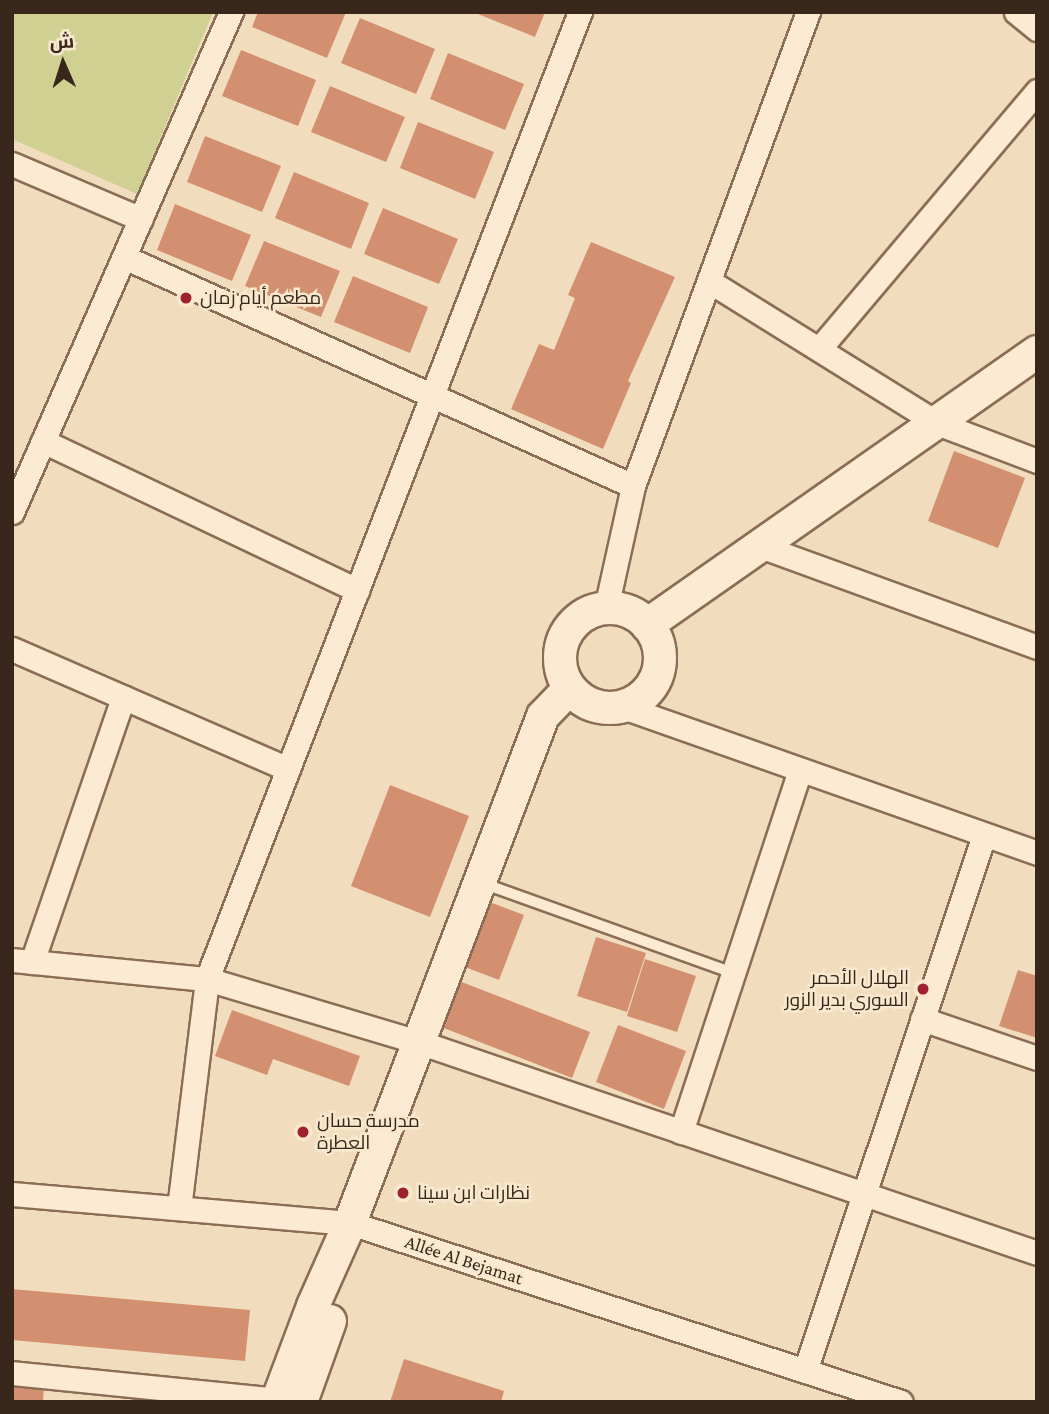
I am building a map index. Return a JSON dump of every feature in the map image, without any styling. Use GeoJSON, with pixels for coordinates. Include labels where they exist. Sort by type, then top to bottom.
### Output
{"type":"FeatureCollection","features":[{"type":"Feature","properties":{"kind":"street"},"geometry":{"type":"LineString","coordinates":[[12,512],[231,12]]}},
{"type":"Feature","properties":{"kind":"street"},"geometry":{"type":"LineString","coordinates":[[179,1209],[207,979],[580,12]]}},
{"type":"Feature","properties":{"kind":"street"},"geometry":{"type":"LineString","coordinates":[[606,608],[634,486],[808,12]]}},
{"type":"Feature","properties":{"kind":"street"},"geometry":{"type":"LineString","coordinates":[[1016,12],[1037,29]]}},
{"type":"Feature","properties":{"kind":"street"},"geometry":{"type":"LineString","coordinates":[[819,349],[1037,91]]}},
{"type":"Feature","properties":{"kind":"street"},"geometry":{"type":"LineString","coordinates":[[12,164],[141,219]]}},
{"type":"Feature","properties":{"kind":"street"},"geometry":{"type":"LineString","coordinates":[[124,257],[634,486]]}},
{"type":"Feature","properties":{"kind":"street"},"geometry":{"type":"LineString","coordinates":[[709,281],[937,423],[1037,461]]}},
{"type":"Feature","properties":{"kind":"street"},"geometry":{"type":"LineString","coordinates":[[647,625],[1037,352]]}},
{"type":"Feature","properties":{"kind":"street"},"geometry":{"type":"LineString","coordinates":[[43,441],[357,590]]}},
{"type":"Feature","properties":{"kind":"street"},"geometry":{"type":"LineString","coordinates":[[760,546],[1037,647]]}},
{"type":"Feature","properties":{"kind":"street"},"geometry":{"type":"LineString","coordinates":[[623,707],[638,700],[650,688],[658,673],[660,656],[656,639],[647,625],[621,609],[606,608],[591,612],[578,620],[561,645],[559,660],[569,689],[593,706],[623,707],[1037,853]]}},
{"type":"Feature","properties":{"kind":"street"},"geometry":{"type":"LineString","coordinates":[[12,649],[288,769]]}},
{"type":"Feature","properties":{"kind":"street"},"geometry":{"type":"LineString","coordinates":[[12,1373],[285,1401],[337,1300],[350,1223],[543,716],[569,689]]}},
{"type":"Feature","properties":{"kind":"street"},"geometry":{"type":"LineString","coordinates":[[123,697],[22,961],[207,979],[419,1042],[1037,1253]]}},
{"type":"Feature","properties":{"kind":"street"},"geometry":{"type":"LineString","coordinates":[[681,1132],[800,769]]}},
{"type":"Feature","properties":{"kind":"street"},"geometry":{"type":"LineString","coordinates":[[805,1371],[984,835]]}},
{"type":"Feature","properties":{"kind":"street"},"geometry":{"type":"LineString","coordinates":[[922,1019],[1037,1058]]}},
{"type":"Feature","properties":{"kind":"street","name":"Allée Al Bejamat"},"geometry":{"type":"LineString","coordinates":[[12,1194],[350,1223],[901,1402]]}},
{"type":"Feature","properties":{"kind":"lane"},"geometry":{"type":"LineString","coordinates":[[480,882],[733,973]]}},
{"type":"Feature","properties":{"kind":"green space"},"geometry":{"type":"Polygon","coordinates":[[[12,12],[213,12],[137,194],[12,139],[12,12]]]}},
{"type":"Feature","properties":{"kind":"building"},"geometry":{"type":"Polygon","coordinates":[[[258,12],[346,12],[327,58],[252,27],[258,12]]]}},
{"type":"Feature","properties":{"kind":"building"},"geometry":{"type":"Polygon","coordinates":[[[473,12],[545,12],[535,37],[473,12]]]}},
{"type":"Feature","properties":{"kind":"building"},"geometry":{"type":"Polygon","coordinates":[[[360,18],[435,49],[416,94],[341,63],[360,18]]]}},
{"type":"Feature","properties":{"kind":"building"},"geometry":{"type":"Polygon","coordinates":[[[241,50],[316,80],[298,126],[222,96],[241,50]]]}},
{"type":"Feature","properties":{"kind":"building"},"geometry":{"type":"Polygon","coordinates":[[[448,53],[524,84],[505,130],[430,99],[448,53]]]}},
{"type":"Feature","properties":{"kind":"building"},"geometry":{"type":"Polygon","coordinates":[[[330,86],[405,117],[386,162],[311,132],[330,86]]]}},
{"type":"Feature","properties":{"kind":"building"},"geometry":{"type":"Polygon","coordinates":[[[418,122],[494,152],[475,199],[400,168],[418,122]]]}},
{"type":"Feature","properties":{"kind":"building"},"geometry":{"type":"Polygon","coordinates":[[[205,136],[281,166],[262,212],[187,182],[205,136]]]}},
{"type":"Feature","properties":{"kind":"building"},"geometry":{"type":"Polygon","coordinates":[[[294,172],[369,203],[351,249],[275,218],[294,172]]]}},
{"type":"Feature","properties":{"kind":"building"},"geometry":{"type":"Polygon","coordinates":[[[175,204],[251,235],[232,281],[157,250],[175,204]]]}},
{"type":"Feature","properties":{"kind":"building"},"geometry":{"type":"Polygon","coordinates":[[[383,208],[458,239],[439,284],[364,254],[383,208]]]}},
{"type":"Feature","properties":{"kind":"building"},"geometry":{"type":"Polygon","coordinates":[[[264,241],[340,271],[321,317],[245,286],[264,241]]]}},
{"type":"Feature","properties":{"kind":"building"},"geometry":{"type":"Polygon","coordinates":[[[591,242],[675,277],[628,381],[631,383],[603,449],[511,409],[539,344],[554,350],[575,298],[568,295],[591,242]]]}},
{"type":"Feature","properties":{"kind":"building"},"geometry":{"type":"Polygon","coordinates":[[[353,276],[428,307],[410,353],[334,322],[353,276]]]}},
{"type":"Feature","properties":{"kind":"building"},"geometry":{"type":"Polygon","coordinates":[[[954,451],[1025,478],[998,548],[928,521],[954,451]]]}},
{"type":"Feature","properties":{"kind":"building"},"geometry":{"type":"Polygon","coordinates":[[[390,785],[469,816],[430,917],[351,886],[390,785]]]}},
{"type":"Feature","properties":{"kind":"building"},"geometry":{"type":"Polygon","coordinates":[[[482,899],[524,915],[499,980],[457,964],[482,899]]]}},
{"type":"Feature","properties":{"kind":"building"},"geometry":{"type":"Polygon","coordinates":[[[596,937],[646,953],[627,1012],[577,996],[596,937]]]}},
{"type":"Feature","properties":{"kind":"building"},"geometry":{"type":"Polygon","coordinates":[[[645,959],[696,976],[677,1032],[627,1016],[645,959]]]}},
{"type":"Feature","properties":{"kind":"building"},"geometry":{"type":"Polygon","coordinates":[[[1018,970],[1037,976],[1037,1038],[999,1026],[1018,970]]]}},
{"type":"Feature","properties":{"kind":"building"},"geometry":{"type":"Polygon","coordinates":[[[454,979],[590,1032],[572,1078],[436,1025],[454,979]]]}},
{"type":"Feature","properties":{"kind":"building"},"geometry":{"type":"Polygon","coordinates":[[[232,1010],[360,1056],[349,1086],[273,1059],[267,1075],[215,1056],[232,1010]]]}},
{"type":"Feature","properties":{"kind":"building"},"geometry":{"type":"Polygon","coordinates":[[[618,1025],[686,1051],[664,1109],[596,1082],[618,1025]]]}},
{"type":"Feature","properties":{"kind":"building"},"geometry":{"type":"Polygon","coordinates":[[[12,1289],[250,1310],[245,1361],[12,1340],[12,1289]]]}},
{"type":"Feature","properties":{"kind":"building"},"geometry":{"type":"Polygon","coordinates":[[[404,1359],[504,1391],[501,1402],[390,1402],[404,1359]]]}},
{"type":"Feature","properties":{"kind":"building"},"geometry":{"type":"Polygon","coordinates":[[[12,1383],[44,1385],[43,1402],[12,1402],[12,1383]]]}},
{"type":"Feature","properties":{"kind":"place","name":"مطعم أيام زمان"},"geometry":{"type":"Point","coordinates":[186,298]}},
{"type":"Feature","properties":{"kind":"place","name":"الهلال الأحمر السوري بدير الزور"},"geometry":{"type":"Point","coordinates":[923,989]}},
{"type":"Feature","properties":{"kind":"place","name":"مدرسة حسان العطرة"},"geometry":{"type":"Point","coordinates":[303,1132]}},
{"type":"Feature","properties":{"kind":"place","name":"نظارات ابن سينا"},"geometry":{"type":"Point","coordinates":[403,1193]}}]}
